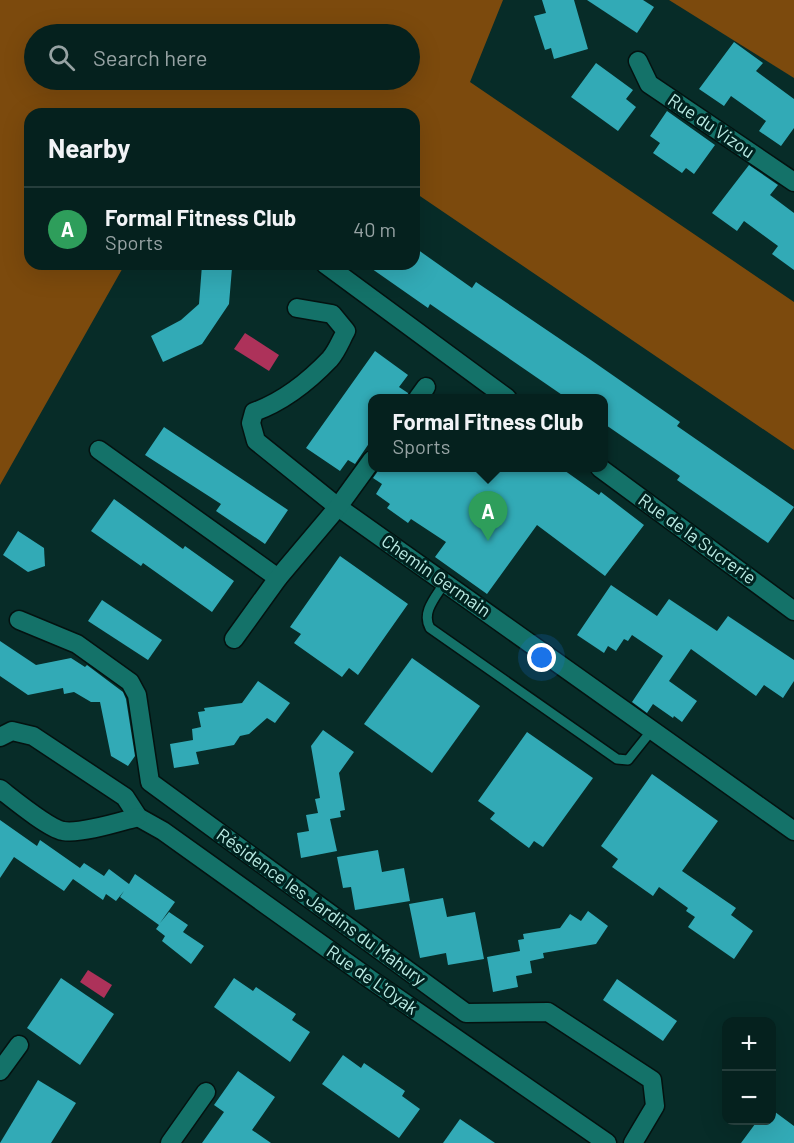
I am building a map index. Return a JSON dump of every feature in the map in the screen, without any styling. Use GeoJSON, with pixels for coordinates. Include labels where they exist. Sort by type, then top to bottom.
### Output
{"type":"FeatureCollection","features":[{"type":"Feature","properties":{"kind":"street","name":"Rue du Vizou"},"geometry":{"type":"LineString","coordinates":[[638,61],[649,84],[794,182]]}},
{"type":"Feature","properties":{"kind":"street"},"geometry":{"type":"LineString","coordinates":[[333,270],[500,394]]}},
{"type":"Feature","properties":{"kind":"street","name":"Chemin Germain"},"geometry":{"type":"LineString","coordinates":[[297,308],[333,314],[346,331],[331,358],[274,405],[254,412],[251,423],[256,441],[339,507],[794,831]]}},
{"type":"Feature","properties":{"kind":"street"},"geometry":{"type":"LineString","coordinates":[[99,450],[278,578]]}},
{"type":"Feature","properties":{"kind":"street"},"geometry":{"type":"LineString","coordinates":[[234,639],[278,578],[339,507],[368,466]]}},
{"type":"Feature","properties":{"kind":"street","name":"Rue de la Sucrerie"},"geometry":{"type":"LineString","coordinates":[[605,472],[794,611]]}},
{"type":"Feature","properties":{"kind":"street","name":"Résidence les Jardins du Mahury"},"geometry":{"type":"LineString","coordinates":[[19,620],[77,644],[130,682],[137,694],[150,782],[466,1013],[548,1012],[652,1080],[655,1106],[642,1140]]}},
{"type":"Feature","properties":{"kind":"street","name":"Rue de L'Oyak"},"geometry":{"type":"LineString","coordinates":[[0,737],[12,731],[33,736],[125,797],[138,817],[163,831],[370,979],[607,1143]]}},
{"type":"Feature","properties":{"kind":"street"},"geometry":{"type":"LineString","coordinates":[[0,789],[33,814],[63,831],[99,828],[138,817]]}},
{"type":"Feature","properties":{"kind":"street"},"geometry":{"type":"LineString","coordinates":[[0,1071],[19,1045]]}},
{"type":"Feature","properties":{"kind":"street"},"geometry":{"type":"LineString","coordinates":[[170,1143],[206,1092]]}},
{"type":"Feature","properties":{"kind":"lane"},"geometry":{"type":"LineString","coordinates":[[445,582],[426,614],[426,621],[430,628],[617,759],[628,760],[652,730]]}},
{"type":"Feature","properties":{"kind":"shaded area"},"geometry":{"type":"Polygon","coordinates":[[[0,0],[503,0],[470,82],[794,302],[794,450],[420,196],[420,108],[24,108],[24,270],[122,270],[0,485],[0,0]]]}},
{"type":"Feature","properties":{"kind":"shaded area"},"geometry":{"type":"Polygon","coordinates":[[[669,0],[794,0],[794,78],[669,0]]]}},
{"type":"Feature","properties":{"kind":"shaded area"},"geometry":{"type":"Polygon","coordinates":[[[245,333],[279,355],[269,371],[234,349],[245,333]]]}},
{"type":"Feature","properties":{"kind":"shaded area"},"geometry":{"type":"Polygon","coordinates":[[[88,970],[112,985],[104,998],[80,982],[88,970]]]}},
{"type":"Feature","properties":{"kind":"building"},"geometry":{"type":"Polygon","coordinates":[[[542,0],[574,0],[588,49],[554,59],[551,48],[545,50],[534,16],[546,13],[542,0]]]}},
{"type":"Feature","properties":{"kind":"building"},"geometry":{"type":"Polygon","coordinates":[[[587,0],[643,0],[654,7],[637,33],[587,0]]]}},
{"type":"Feature","properties":{"kind":"building"},"geometry":{"type":"Polygon","coordinates":[[[734,42],[763,63],[756,71],[794,99],[794,128],[781,146],[759,131],[766,121],[731,96],[724,106],[699,89],[734,42]]]}},
{"type":"Feature","properties":{"kind":"building"},"geometry":{"type":"Polygon","coordinates":[[[596,63],[633,90],[626,99],[636,107],[618,131],[571,97],[596,63]]]}},
{"type":"Feature","properties":{"kind":"building"},"geometry":{"type":"Polygon","coordinates":[[[667,111],[715,145],[694,174],[686,168],[682,173],[653,153],[660,143],[650,136],[667,111]]]}},
{"type":"Feature","properties":{"kind":"building"},"geometry":{"type":"Polygon","coordinates":[[[749,165],[778,185],[770,195],[794,213],[794,270],[772,254],[778,246],[744,221],[737,231],[712,213],[749,165]]]}},
{"type":"Feature","properties":{"kind":"building"},"geometry":{"type":"Polygon","coordinates":[[[420,251],[472,288],[476,282],[680,422],[677,426],[794,507],[768,543],[677,480],[680,476],[608,426],[608,394],[561,394],[430,304],[428,308],[374,270],[420,270],[420,251]]]}},
{"type":"Feature","properties":{"kind":"building"},"geometry":{"type":"Polygon","coordinates":[[[202,270],[232,270],[229,304],[202,344],[163,362],[151,336],[181,320],[199,304],[202,270]]]}},
{"type":"Feature","properties":{"kind":"building"},"geometry":{"type":"Polygon","coordinates":[[[375,351],[408,375],[399,387],[408,394],[368,394],[368,445],[355,464],[348,460],[340,471],[306,448],[375,351]]]}},
{"type":"Feature","properties":{"kind":"building"},"geometry":{"type":"Polygon","coordinates":[[[164,427],[288,510],[265,544],[216,511],[221,504],[145,455],[164,427]]]}},
{"type":"Feature","properties":{"kind":"building"},"geometry":{"type":"Polygon","coordinates":[[[377,472],[567,472],[599,495],[601,492],[644,525],[605,576],[537,525],[487,594],[435,557],[446,542],[411,519],[408,523],[387,508],[390,504],[376,494],[382,484],[373,478],[377,472]]]}},
{"type":"Feature","properties":{"kind":"building"},"geometry":{"type":"Polygon","coordinates":[[[114,499],[183,549],[185,546],[234,581],[212,612],[143,563],[141,566],[91,531],[114,499]]]}},
{"type":"Feature","properties":{"kind":"building"},"geometry":{"type":"Polygon","coordinates":[[[18,531],[44,548],[45,566],[28,572],[3,555],[18,531]]]}},
{"type":"Feature","properties":{"kind":"building"},"geometry":{"type":"Polygon","coordinates":[[[340,556],[408,604],[358,675],[349,668],[342,677],[294,643],[301,634],[290,627],[340,556]]]}},
{"type":"Feature","properties":{"kind":"building"},"geometry":{"type":"Polygon","coordinates":[[[611,585],[657,616],[669,599],[717,631],[728,616],[794,660],[794,681],[783,698],[764,685],[756,696],[691,649],[669,681],[697,701],[682,722],[653,704],[647,713],[632,702],[663,656],[632,635],[628,641],[624,639],[616,651],[608,646],[604,653],[577,635],[611,585]]]}},
{"type":"Feature","properties":{"kind":"building"},"geometry":{"type":"Polygon","coordinates":[[[102,600],[162,640],[148,660],[88,621],[102,600]]]}},
{"type":"Feature","properties":{"kind":"building"},"geometry":{"type":"Polygon","coordinates":[[[0,641],[36,665],[71,658],[85,667],[87,665],[123,692],[135,756],[128,766],[111,756],[100,702],[91,702],[74,692],[64,694],[63,688],[28,695],[0,676],[0,641]]]}},
{"type":"Feature","properties":{"kind":"building"},"geometry":{"type":"Polygon","coordinates":[[[412,658],[480,706],[432,773],[364,724],[412,658]]]}},
{"type":"Feature","properties":{"kind":"building"},"geometry":{"type":"Polygon","coordinates":[[[258,681],[290,703],[275,723],[267,718],[249,734],[240,736],[234,745],[196,752],[199,764],[174,768],[170,744],[193,740],[192,729],[201,727],[198,712],[205,711],[204,708],[242,703],[258,681]]]}},
{"type":"Feature","properties":{"kind":"building"},"geometry":{"type":"Polygon","coordinates":[[[323,730],[354,752],[339,773],[345,810],[340,811],[341,817],[330,819],[337,851],[301,858],[297,833],[309,831],[306,815],[318,813],[315,799],[320,798],[311,746],[323,730]]]}},
{"type":"Feature","properties":{"kind":"building"},"geometry":{"type":"Polygon","coordinates":[[[527,732],[593,778],[543,847],[534,841],[529,848],[490,819],[495,813],[478,801],[527,732]]]}},
{"type":"Feature","properties":{"kind":"building"},"geometry":{"type":"Polygon","coordinates":[[[652,774],[718,821],[682,871],[736,908],[731,915],[753,931],[734,959],[688,927],[695,917],[686,911],[688,908],[659,887],[653,896],[612,867],[618,859],[601,846],[652,774]]]}},
{"type":"Feature","properties":{"kind":"building"},"geometry":{"type":"Polygon","coordinates":[[[0,820],[37,846],[40,840],[80,868],[84,863],[104,876],[109,869],[129,884],[135,874],[175,902],[160,923],[169,912],[188,925],[183,932],[204,946],[191,964],[162,941],[165,936],[156,929],[159,925],[120,897],[124,891],[116,901],[106,894],[103,900],[73,879],[64,891],[14,857],[0,878],[0,820]]]}},
{"type":"Feature","properties":{"kind":"building"},"geometry":{"type":"Polygon","coordinates":[[[378,850],[382,872],[404,868],[410,901],[355,910],[351,887],[343,888],[337,857],[378,850]]]}},
{"type":"Feature","properties":{"kind":"building"},"geometry":{"type":"Polygon","coordinates":[[[443,898],[447,917],[475,912],[484,959],[448,965],[446,953],[420,958],[409,904],[443,898]]]}},
{"type":"Feature","properties":{"kind":"building"},"geometry":{"type":"Polygon","coordinates":[[[588,911],[608,926],[596,944],[543,953],[544,958],[530,961],[532,973],[516,976],[518,987],[493,992],[487,957],[520,951],[518,940],[524,939],[523,934],[560,928],[570,914],[581,921],[588,911]]]}},
{"type":"Feature","properties":{"kind":"building"},"geometry":{"type":"Polygon","coordinates":[[[61,978],[114,1014],[80,1065],[27,1028],[61,978]]]}},
{"type":"Feature","properties":{"kind":"building"},"geometry":{"type":"Polygon","coordinates":[[[234,978],[253,991],[256,987],[296,1014],[292,1020],[310,1032],[290,1062],[214,1007],[234,978]]]}},
{"type":"Feature","properties":{"kind":"building"},"geometry":{"type":"Polygon","coordinates":[[[617,979],[677,1021],[663,1041],[603,1000],[617,979]]]}},
{"type":"Feature","properties":{"kind":"building"},"geometry":{"type":"Polygon","coordinates":[[[343,1055],[361,1068],[364,1063],[405,1091],[402,1096],[420,1109],[399,1138],[322,1084],[343,1055]]]}},
{"type":"Feature","properties":{"kind":"building"},"geometry":{"type":"Polygon","coordinates":[[[238,1071],[275,1097],[252,1130],[271,1143],[202,1143],[224,1112],[214,1105],[238,1071]]]}},
{"type":"Feature","properties":{"kind":"building"},"geometry":{"type":"Polygon","coordinates":[[[38,1080],[76,1103],[51,1143],[0,1143],[38,1080]]]}},
{"type":"Feature","properties":{"kind":"building"},"geometry":{"type":"Polygon","coordinates":[[[776,1113],[794,1126],[794,1143],[741,1143],[754,1125],[776,1125],[776,1113]]]}},
{"type":"Feature","properties":{"kind":"building"},"geometry":{"type":"Polygon","coordinates":[[[460,1119],[495,1143],[443,1143],[460,1119]]]}},
{"type":"Feature","properties":{"kind":"place","name":"Formal Fitness Club"},"geometry":{"type":"Point","coordinates":[488,541]}}]}
